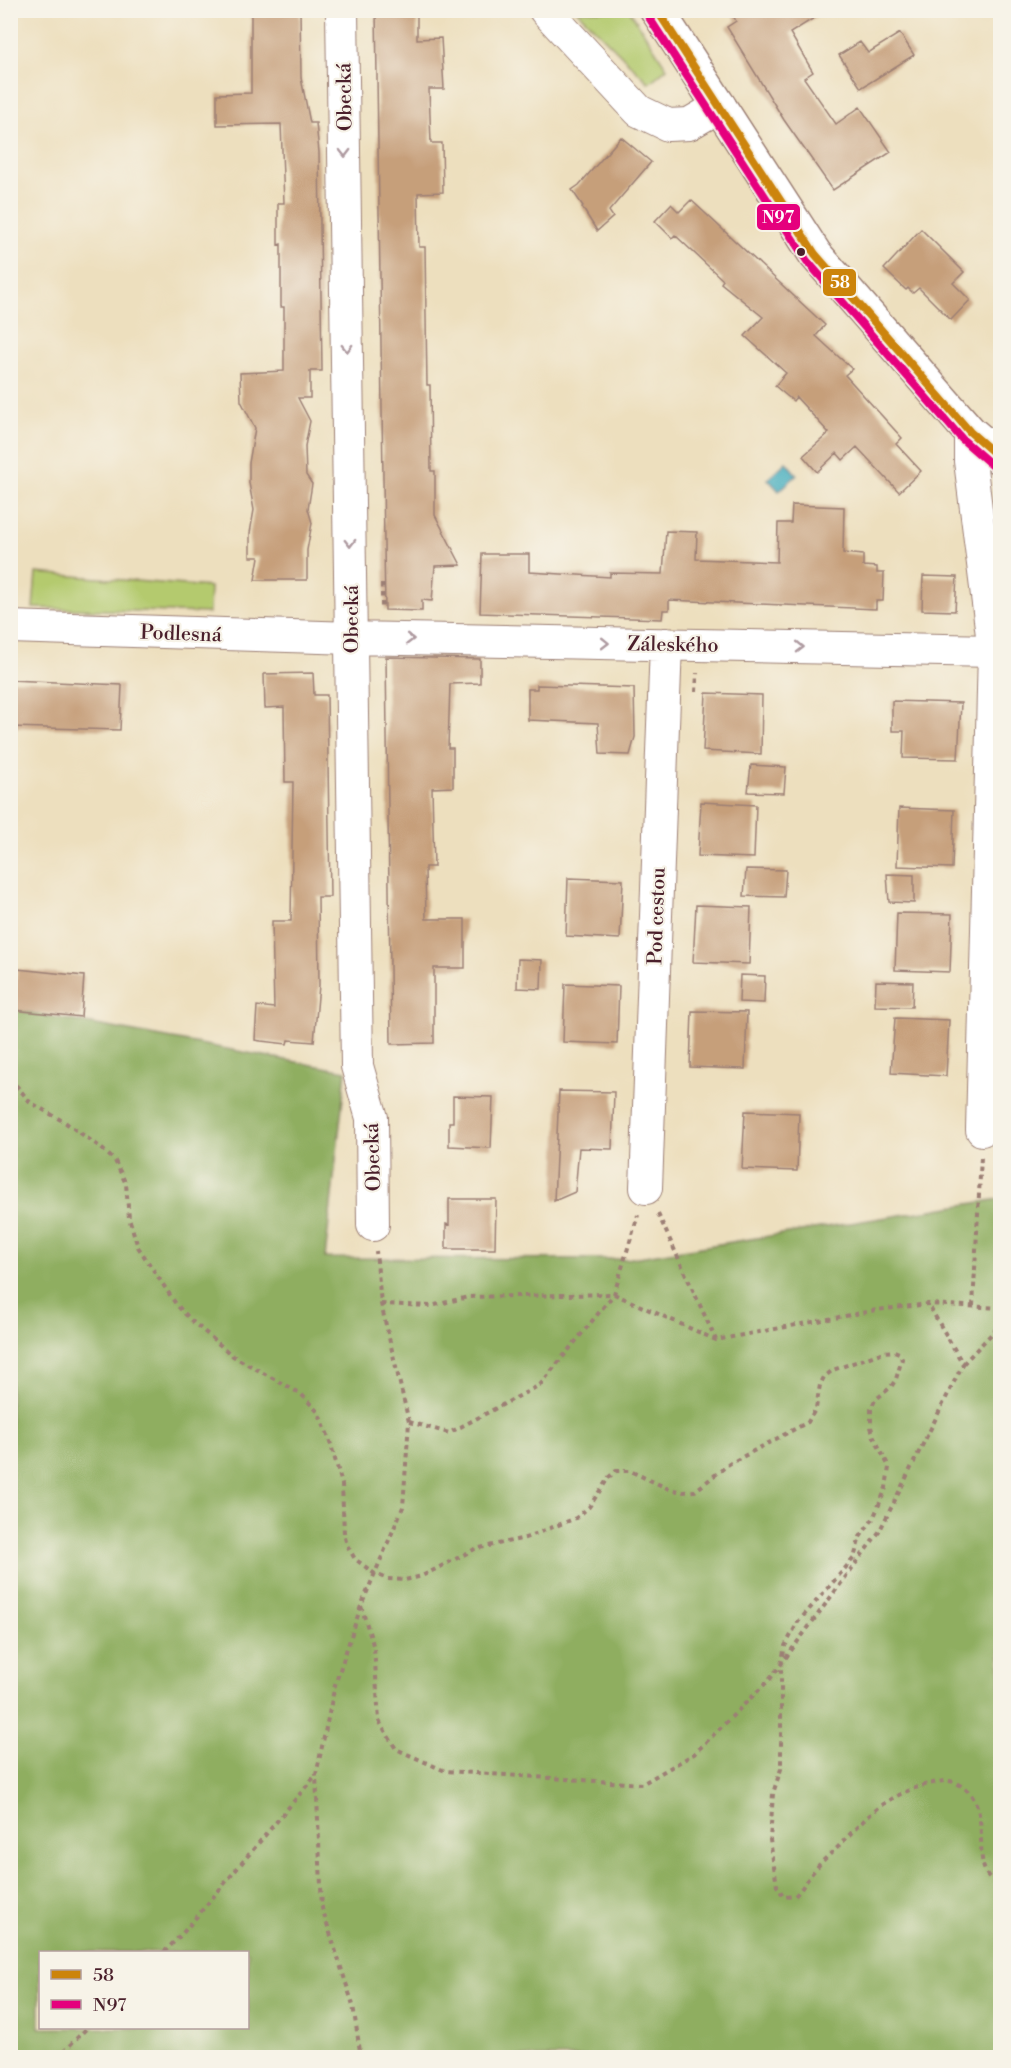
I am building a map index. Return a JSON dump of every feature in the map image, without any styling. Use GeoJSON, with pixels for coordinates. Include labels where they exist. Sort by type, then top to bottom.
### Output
{"type":"FeatureCollection","features":[{"type":"Feature","properties":{"kind":"street","name":"Obecká"},"geometry":{"type":"LineString","coordinates":[[342,10],[357,1066],[372,1118],[373,1225]]}},
{"type":"Feature","properties":{"kind":"street"},"geometry":{"type":"LineString","coordinates":[[545,10],[639,111],[668,125],[689,124],[720,106]]}},
{"type":"Feature","properties":{"kind":"street"},"geometry":{"type":"LineString","coordinates":[[657,10],[815,254],[970,432],[1000,458]]}},
{"type":"Feature","properties":{"kind":"street"},"geometry":{"type":"LineString","coordinates":[[970,432],[970,461],[994,651],[982,1130]]}},
{"type":"Feature","properties":{"kind":"street","name":"Podlesná"},"geometry":{"type":"LineString","coordinates":[[10,627],[352,638]]}},
{"type":"Feature","properties":{"kind":"street","name":"Záleského"},"geometry":{"type":"LineString","coordinates":[[352,638],[994,651]]}},
{"type":"Feature","properties":{"kind":"street","name":"Pod cestou"},"geometry":{"type":"LineString","coordinates":[[646,1188],[666,644]]}},
{"type":"Feature","properties":{"kind":"path"},"geometry":{"type":"LineString","coordinates":[[10,1078],[30,1102],[83,1135],[116,1161],[126,1184],[129,1218],[138,1247],[176,1304],[233,1356],[301,1394],[318,1412],[329,1438],[342,1484],[344,1534],[347,1545],[355,1559],[375,1574],[388,1579],[405,1580],[422,1576],[475,1549],[525,1538],[576,1518],[594,1500],[609,1477],[621,1470],[630,1471],[669,1489],[683,1492],[695,1491],[729,1464],[808,1422],[816,1408],[820,1385],[824,1377],[833,1370],[884,1352],[898,1353],[902,1359],[900,1369],[891,1387],[875,1400],[872,1409],[871,1426],[874,1437],[889,1467],[886,1488],[873,1520],[860,1537],[854,1558],[798,1622],[785,1646],[781,1665],[781,1769],[773,1793],[770,1840],[777,1886],[784,1897],[795,1896],[804,1888],[814,1870],[870,1813],[895,1797],[921,1785],[941,1781],[956,1782],[970,1794],[980,1811],[983,1869],[993,1881],[1000,1883]]}},
{"type":"Feature","properties":{"kind":"path"},"geometry":{"type":"LineString","coordinates":[[973,1306],[982,1130]]}},
{"type":"Feature","properties":{"kind":"path"},"geometry":{"type":"LineString","coordinates":[[409,1422],[449,1433],[540,1385],[615,1294],[646,1188]]}},
{"type":"Feature","properties":{"kind":"path"},"geometry":{"type":"LineString","coordinates":[[646,1188],[716,1340]]}},
{"type":"Feature","properties":{"kind":"path"},"geometry":{"type":"LineString","coordinates":[[361,2058],[353,2005],[322,1908],[316,1775],[335,1685],[362,1606],[403,1507],[409,1422],[381,1304],[373,1225]]}},
{"type":"Feature","properties":{"kind":"path"},"geometry":{"type":"LineString","coordinates":[[381,1304],[431,1306],[468,1297],[615,1294],[716,1340],[877,1310],[928,1304],[1000,1308]]}},
{"type":"Feature","properties":{"kind":"path"},"geometry":{"type":"LineString","coordinates":[[928,1304],[963,1364]]}},
{"type":"Feature","properties":{"kind":"path"},"geometry":{"type":"LineString","coordinates":[[362,1606],[374,1648],[379,1721],[396,1749],[445,1771],[642,1784],[694,1754],[770,1679],[781,1665],[879,1532],[963,1364],[1000,1325]]}},
{"type":"Feature","properties":{"kind":"path"},"geometry":{"type":"LineString","coordinates":[[166,1951],[183,1934],[316,1775]]}},
{"type":"Feature","properties":{"kind":"path"},"geometry":{"type":"LineString","coordinates":[[57,2058],[86,2029]]}},
{"type":"Feature","properties":{"kind":"green space"},"geometry":{"type":"Polygon","coordinates":[[[577,11],[630,11],[667,68],[649,83],[577,11]]]}},
{"type":"Feature","properties":{"kind":"green space"},"geometry":{"type":"Polygon","coordinates":[[[36,573],[210,587],[209,613],[33,608],[36,573]]]}},
{"type":"Feature","properties":{"kind":"green space"},"geometry":{"type":"Polygon","coordinates":[[[10,1009],[346,1071],[325,1258],[626,1259],[1000,1199],[1000,2057],[11,2057],[10,1009]]]}},
{"type":"Feature","properties":{"kind":"water"},"geometry":{"type":"Polygon","coordinates":[[[786,462],[797,475],[779,491],[768,479],[786,462]]]}},
{"type":"Feature","properties":{"kind":"building"},"geometry":{"type":"Polygon","coordinates":[[[251,10],[300,10],[301,78],[310,123],[316,123],[319,152],[322,371],[310,371],[310,398],[298,398],[310,421],[305,446],[306,475],[312,484],[308,509],[312,523],[307,550],[307,580],[255,580],[259,557],[250,557],[250,533],[254,510],[249,483],[249,463],[255,428],[241,401],[240,373],[284,371],[281,244],[278,245],[278,203],[284,203],[281,124],[217,125],[217,94],[251,93],[251,10]]]}},
{"type":"Feature","properties":{"kind":"building"},"geometry":{"type":"Polygon","coordinates":[[[376,10],[417,10],[417,39],[441,38],[444,89],[429,89],[431,143],[442,143],[443,192],[418,193],[419,247],[425,247],[427,385],[430,385],[431,471],[435,471],[435,515],[461,565],[435,566],[432,601],[422,600],[422,611],[385,610],[376,10]]]}},
{"type":"Feature","properties":{"kind":"building"},"geometry":{"type":"Polygon","coordinates":[[[730,10],[827,10],[790,33],[813,72],[804,78],[836,124],[860,107],[891,152],[833,190],[784,120],[727,27],[736,21],[730,10]]]}},
{"type":"Feature","properties":{"kind":"building"},"geometry":{"type":"Polygon","coordinates":[[[900,33],[914,55],[861,88],[839,55],[860,42],[868,53],[900,33]]]}},
{"type":"Feature","properties":{"kind":"building"},"geometry":{"type":"Polygon","coordinates":[[[621,137],[651,162],[609,211],[613,217],[597,231],[572,190],[621,137]]]}},
{"type":"Feature","properties":{"kind":"building"},"geometry":{"type":"Polygon","coordinates":[[[691,200],[825,325],[816,336],[852,369],[845,375],[902,438],[896,444],[921,471],[899,492],[857,447],[843,460],[837,453],[817,472],[803,456],[829,433],[796,397],[793,401],[775,386],[786,373],[745,336],[763,317],[721,283],[723,280],[675,235],[672,238],[655,221],[671,204],[679,212],[691,200]]]}},
{"type":"Feature","properties":{"kind":"building"},"geometry":{"type":"Polygon","coordinates":[[[921,229],[964,272],[953,283],[970,300],[951,320],[919,288],[913,293],[908,288],[906,290],[884,269],[921,229]]]}},
{"type":"Feature","properties":{"kind":"building"},"geometry":{"type":"Polygon","coordinates":[[[792,505],[844,507],[843,553],[863,555],[863,566],[877,567],[877,573],[884,573],[883,601],[876,601],[876,609],[669,600],[669,610],[663,610],[662,619],[480,613],[482,554],[529,554],[529,572],[610,577],[610,573],[663,574],[666,531],[697,532],[696,559],[777,562],[778,523],[791,523],[792,505]]]}},
{"type":"Feature","properties":{"kind":"building"},"geometry":{"type":"Polygon","coordinates":[[[923,576],[957,577],[955,611],[922,610],[923,576]]]}},
{"type":"Feature","properties":{"kind":"building"},"geometry":{"type":"Polygon","coordinates":[[[386,657],[480,659],[480,683],[450,684],[448,748],[453,748],[453,787],[432,788],[434,867],[425,867],[426,919],[465,919],[465,968],[434,968],[434,1043],[391,1044],[386,657]]]}},
{"type":"Feature","properties":{"kind":"building"},"geometry":{"type":"Polygon","coordinates":[[[313,673],[314,695],[327,695],[330,897],[318,897],[319,985],[314,1042],[288,1040],[287,1044],[255,1040],[257,1006],[274,1008],[272,921],[291,921],[293,782],[285,782],[284,707],[265,708],[264,674],[313,673]]]}},
{"type":"Feature","properties":{"kind":"building"},"geometry":{"type":"Polygon","coordinates":[[[10,680],[122,685],[120,730],[10,727],[10,680]]]}},
{"type":"Feature","properties":{"kind":"building"},"geometry":{"type":"Polygon","coordinates":[[[537,685],[634,688],[635,737],[630,755],[600,754],[598,723],[528,720],[528,689],[537,689],[537,685]]]}},
{"type":"Feature","properties":{"kind":"building"},"geometry":{"type":"Polygon","coordinates":[[[706,693],[762,695],[761,754],[703,751],[706,693]]]}},
{"type":"Feature","properties":{"kind":"building"},"geometry":{"type":"Polygon","coordinates":[[[892,701],[961,703],[958,759],[903,758],[904,731],[892,731],[892,701]]]}},
{"type":"Feature","properties":{"kind":"building"},"geometry":{"type":"Polygon","coordinates":[[[751,765],[786,767],[784,793],[748,792],[751,765]]]}},
{"type":"Feature","properties":{"kind":"building"},"geometry":{"type":"Polygon","coordinates":[[[701,802],[756,805],[754,858],[698,856],[701,802]]]}},
{"type":"Feature","properties":{"kind":"building"},"geometry":{"type":"Polygon","coordinates":[[[899,808],[954,810],[952,868],[897,866],[899,808]]]}},
{"type":"Feature","properties":{"kind":"building"},"geometry":{"type":"Polygon","coordinates":[[[746,869],[786,870],[784,897],[744,896],[746,869]]]}},
{"type":"Feature","properties":{"kind":"building"},"geometry":{"type":"Polygon","coordinates":[[[887,874],[914,875],[914,903],[889,902],[887,874]]]}},
{"type":"Feature","properties":{"kind":"building"},"geometry":{"type":"Polygon","coordinates":[[[568,878],[623,880],[620,939],[566,936],[568,878]]]}},
{"type":"Feature","properties":{"kind":"building"},"geometry":{"type":"Polygon","coordinates":[[[696,905],[751,907],[749,964],[693,962],[696,905]]]}},
{"type":"Feature","properties":{"kind":"building"},"geometry":{"type":"Polygon","coordinates":[[[897,913],[952,914],[950,972],[895,970],[897,913]]]}},
{"type":"Feature","properties":{"kind":"building"},"geometry":{"type":"Polygon","coordinates":[[[518,959],[542,960],[541,989],[517,988],[518,959]]]}},
{"type":"Feature","properties":{"kind":"building"},"geometry":{"type":"Polygon","coordinates":[[[17,969],[84,976],[81,1017],[13,1010],[17,969]]]}},
{"type":"Feature","properties":{"kind":"building"},"geometry":{"type":"Polygon","coordinates":[[[740,975],[765,976],[764,1003],[739,1002],[740,975]]]}},
{"type":"Feature","properties":{"kind":"building"},"geometry":{"type":"Polygon","coordinates":[[[876,981],[913,982],[912,1007],[875,1006],[876,981]]]}},
{"type":"Feature","properties":{"kind":"building"},"geometry":{"type":"Polygon","coordinates":[[[565,984],[619,986],[617,1044],[563,1042],[565,984]]]}},
{"type":"Feature","properties":{"kind":"building"},"geometry":{"type":"Polygon","coordinates":[[[692,1011],[747,1012],[745,1069],[690,1067],[692,1011]]]}},
{"type":"Feature","properties":{"kind":"building"},"geometry":{"type":"Polygon","coordinates":[[[895,1018],[949,1020],[946,1076],[891,1073],[895,1018]]]}},
{"type":"Feature","properties":{"kind":"building"},"geometry":{"type":"Polygon","coordinates":[[[559,1091],[614,1092],[612,1149],[579,1148],[575,1192],[554,1201],[559,1091]]]}},
{"type":"Feature","properties":{"kind":"building"},"geometry":{"type":"Polygon","coordinates":[[[453,1096],[493,1097],[491,1148],[449,1146],[449,1122],[453,1122],[453,1096]]]}},
{"type":"Feature","properties":{"kind":"building"},"geometry":{"type":"Polygon","coordinates":[[[745,1111],[799,1113],[797,1171],[742,1169],[745,1111]]]}},
{"type":"Feature","properties":{"kind":"building"},"geometry":{"type":"Polygon","coordinates":[[[449,1199],[496,1199],[495,1249],[446,1249],[449,1199]]]}},
{"type":"Feature","properties":{"kind":"transit line","name":"58"},"geometry":{"type":"LineString","coordinates":[[657,10],[815,254],[970,432],[1000,458]]}},
{"type":"Feature","properties":{"kind":"transit line","name":"N97"},"geometry":{"type":"LineString","coordinates":[[648,16],[807,261],[962,439],[993,466]]}}]}
